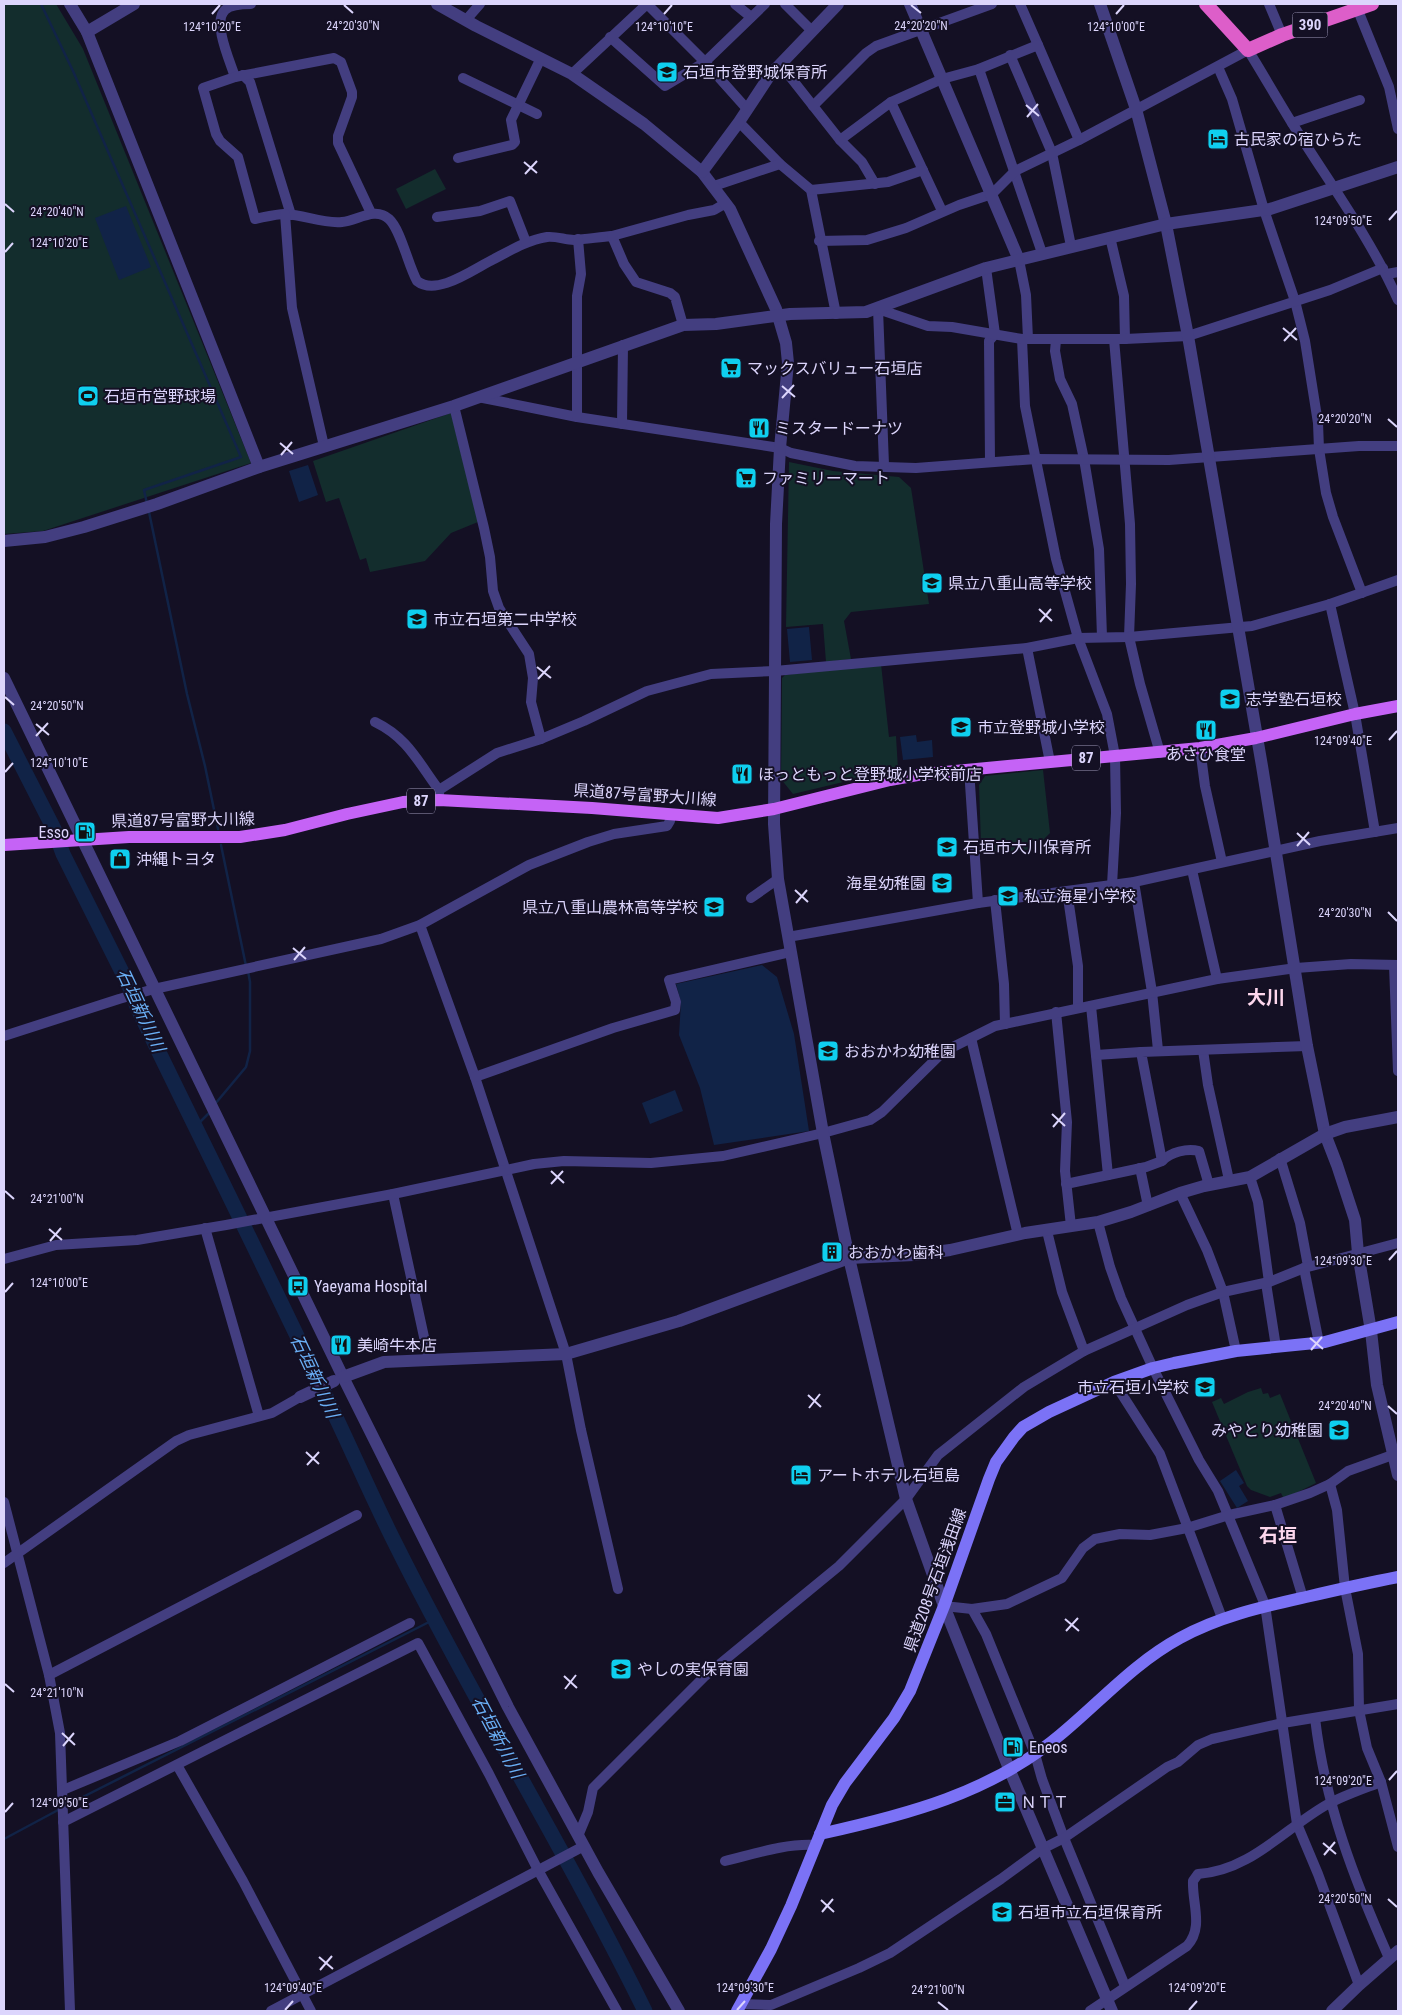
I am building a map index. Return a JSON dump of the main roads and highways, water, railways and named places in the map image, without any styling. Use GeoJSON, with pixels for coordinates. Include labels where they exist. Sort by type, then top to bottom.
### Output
{"type":"FeatureCollection","features":[{"type":"Feature","properties":{"kind":"highway","name":"390"},"geometry":{"type":"LineString","coordinates":[[1206,4],[1248,50],[1282,35],[1372,4]]}},
{"type":"Feature","properties":{"kind":"main road","name":"県道87号富野大川線"},"geometry":{"type":"LineString","coordinates":[[4,845],[156,836],[240,837],[285,830],[347,814],[439,795],[718,818],[774,808],[923,774],[1200,748],[1256,738],[1355,714],[1398,706]]}},
{"type":"Feature","properties":{"kind":"main road","name":"県道208号石垣浅田線"},"geometry":{"type":"LineString","coordinates":[[739,2008],[772,1949],[832,1805],[844,1783],[894,1718],[910,1691],[944,1606],[989,1479],[996,1462],[1014,1437],[1024,1427],[1049,1412],[1114,1382],[1153,1368],[1236,1351],[1319,1343],[1371,1331],[1398,1322]]}},
{"type":"Feature","properties":{"kind":"main road"},"geometry":{"type":"LineString","coordinates":[[818,1839],[936,1804],[969,1791],[1010,1771],[1060,1736],[1143,1661],[1181,1638],[1222,1618],[1265,1605],[1398,1577]]}},
{"type":"Feature","properties":{"kind":"water"},"geometry":{"type":"Polygon","coordinates":[[[126,206],[151,267],[119,280],[95,218],[126,206]]]}},
{"type":"Feature","properties":{"kind":"water"},"geometry":{"type":"Polygon","coordinates":[[[308,465],[318,495],[299,502],[289,471],[308,465]]]}},
{"type":"Feature","properties":{"kind":"water"},"geometry":{"type":"Polygon","coordinates":[[[809,627],[812,660],[790,662],[787,629],[809,627]]]}},
{"type":"Feature","properties":{"kind":"water"},"geometry":{"type":"Polygon","coordinates":[[[916,735],[917,742],[932,740],[933,757],[903,760],[900,737],[916,735]]]}},
{"type":"Feature","properties":{"kind":"water"},"geometry":{"type":"Polygon","coordinates":[[[762,965],[777,977],[794,1034],[809,1131],[714,1145],[700,1088],[679,1035],[681,1002],[676,984],[762,965]]]}},
{"type":"Feature","properties":{"kind":"water"},"geometry":{"type":"Polygon","coordinates":[[[675,1090],[683,1111],[650,1124],[642,1103],[675,1090]]]}},
{"type":"Feature","properties":{"kind":"water"},"geometry":{"type":"Polygon","coordinates":[[[1236,1470],[1244,1483],[1239,1486],[1248,1501],[1237,1508],[1220,1481],[1236,1470]]]}},
{"type":"Feature","properties":{"kind":"waterway"},"geometry":{"type":"LineString","coordinates":[[41,4],[73,71],[241,457],[144,490],[147,504]]}},
{"type":"Feature","properties":{"kind":"waterway"},"geometry":{"type":"LineString","coordinates":[[149,512],[187,694],[218,829]]}},
{"type":"Feature","properties":{"kind":"waterway","name":"石垣新川川"},"geometry":{"type":"LineString","coordinates":[[4,731],[54,829],[63,854],[131,990],[137,1007],[284,1308],[397,1547],[458,1664],[585,1894],[645,2011]]}},
{"type":"Feature","properties":{"kind":"waterway"},"geometry":{"type":"LineString","coordinates":[[221,845],[246,966]]}},
{"type":"Feature","properties":{"kind":"waterway"},"geometry":{"type":"LineString","coordinates":[[215,1104],[246,1067],[250,1051],[250,982],[248,971]]}},
{"type":"Feature","properties":{"kind":"waterway"},"geometry":{"type":"LineString","coordinates":[[195,1127],[209,1113]]}},
{"type":"Feature","properties":{"kind":"waterway"},"geometry":{"type":"LineString","coordinates":[[65,1806],[435,1619]]}},
{"type":"Feature","properties":{"kind":"waterway"},"geometry":{"type":"LineString","coordinates":[[4,1839],[60,1809]]}},
{"type":"Feature","properties":{"kind":"place","name":"石垣市登野城保育所"},"geometry":{"type":"Point","coordinates":[667,72]}},
{"type":"Feature","properties":{"kind":"place","name":"古民家の宿ひらた"},"geometry":{"type":"Point","coordinates":[1218,139]}},
{"type":"Feature","properties":{"kind":"place","name":"マックスバリュー石垣店"},"geometry":{"type":"Point","coordinates":[731,368]}},
{"type":"Feature","properties":{"kind":"place","name":"石垣市営野球場"},"geometry":{"type":"Point","coordinates":[88,396]}},
{"type":"Feature","properties":{"kind":"place","name":"ミスタードーナツ"},"geometry":{"type":"Point","coordinates":[759,428]}},
{"type":"Feature","properties":{"kind":"place","name":"ファミリーマート"},"geometry":{"type":"Point","coordinates":[746,478]}},
{"type":"Feature","properties":{"kind":"place","name":"県立八重山高等学校"},"geometry":{"type":"Point","coordinates":[932,583]}},
{"type":"Feature","properties":{"kind":"place","name":"市立石垣第二中学校"},"geometry":{"type":"Point","coordinates":[417,619]}},
{"type":"Feature","properties":{"kind":"place","name":"志学塾石垣校"},"geometry":{"type":"Point","coordinates":[1230,699]}},
{"type":"Feature","properties":{"kind":"place","name":"市立登野城小学校"},"geometry":{"type":"Point","coordinates":[961,727]}},
{"type":"Feature","properties":{"kind":"place","name":"あさひ食堂"},"geometry":{"type":"Point","coordinates":[1206,730]}},
{"type":"Feature","properties":{"kind":"place","name":"ほっともっと登野城小学校前店"},"geometry":{"type":"Point","coordinates":[742,774]}},
{"type":"Feature","properties":{"kind":"place","name":"Esso"},"geometry":{"type":"Point","coordinates":[85,832]}},
{"type":"Feature","properties":{"kind":"place","name":"石垣市大川保育所"},"geometry":{"type":"Point","coordinates":[947,847]}},
{"type":"Feature","properties":{"kind":"place","name":"沖縄トヨタ"},"geometry":{"type":"Point","coordinates":[120,859]}},
{"type":"Feature","properties":{"kind":"place","name":"海星幼稚園"},"geometry":{"type":"Point","coordinates":[942,883]}},
{"type":"Feature","properties":{"kind":"place","name":"私立海星小学校"},"geometry":{"type":"Point","coordinates":[1008,896]}},
{"type":"Feature","properties":{"kind":"place","name":"県立八重山農林高等学校"},"geometry":{"type":"Point","coordinates":[714,907]}},
{"type":"Feature","properties":{"kind":"place","name":"おおかわ幼稚園"},"geometry":{"type":"Point","coordinates":[828,1051]}},
{"type":"Feature","properties":{"kind":"place","name":"おおかわ歯科"},"geometry":{"type":"Point","coordinates":[832,1252]}},
{"type":"Feature","properties":{"kind":"place","name":"Yaeyama Hospital"},"geometry":{"type":"Point","coordinates":[298,1286]}},
{"type":"Feature","properties":{"kind":"place","name":"美崎牛本店"},"geometry":{"type":"Point","coordinates":[341,1345]}},
{"type":"Feature","properties":{"kind":"place","name":"市立石垣小学校"},"geometry":{"type":"Point","coordinates":[1205,1387]}},
{"type":"Feature","properties":{"kind":"place","name":"みやとり幼稚園"},"geometry":{"type":"Point","coordinates":[1339,1430]}},
{"type":"Feature","properties":{"kind":"place","name":"アートホテル石垣島"},"geometry":{"type":"Point","coordinates":[801,1475]}},
{"type":"Feature","properties":{"kind":"place","name":"やしの実保育園"},"geometry":{"type":"Point","coordinates":[621,1669]}},
{"type":"Feature","properties":{"kind":"place","name":"Eneos"},"geometry":{"type":"Point","coordinates":[1013,1747]}},
{"type":"Feature","properties":{"kind":"place","name":"ＮＴＴ"},"geometry":{"type":"Point","coordinates":[1005,1802]}},
{"type":"Feature","properties":{"kind":"place","name":"石垣市立石垣保育所"},"geometry":{"type":"Point","coordinates":[1002,1912]}},
{"type":"Feature","properties":{"kind":"district","name":"大川"},"geometry":{"type":"Point","coordinates":[1266,997]}},
{"type":"Feature","properties":{"kind":"district","name":"石垣"},"geometry":{"type":"Point","coordinates":[1278,1535]}}]}
